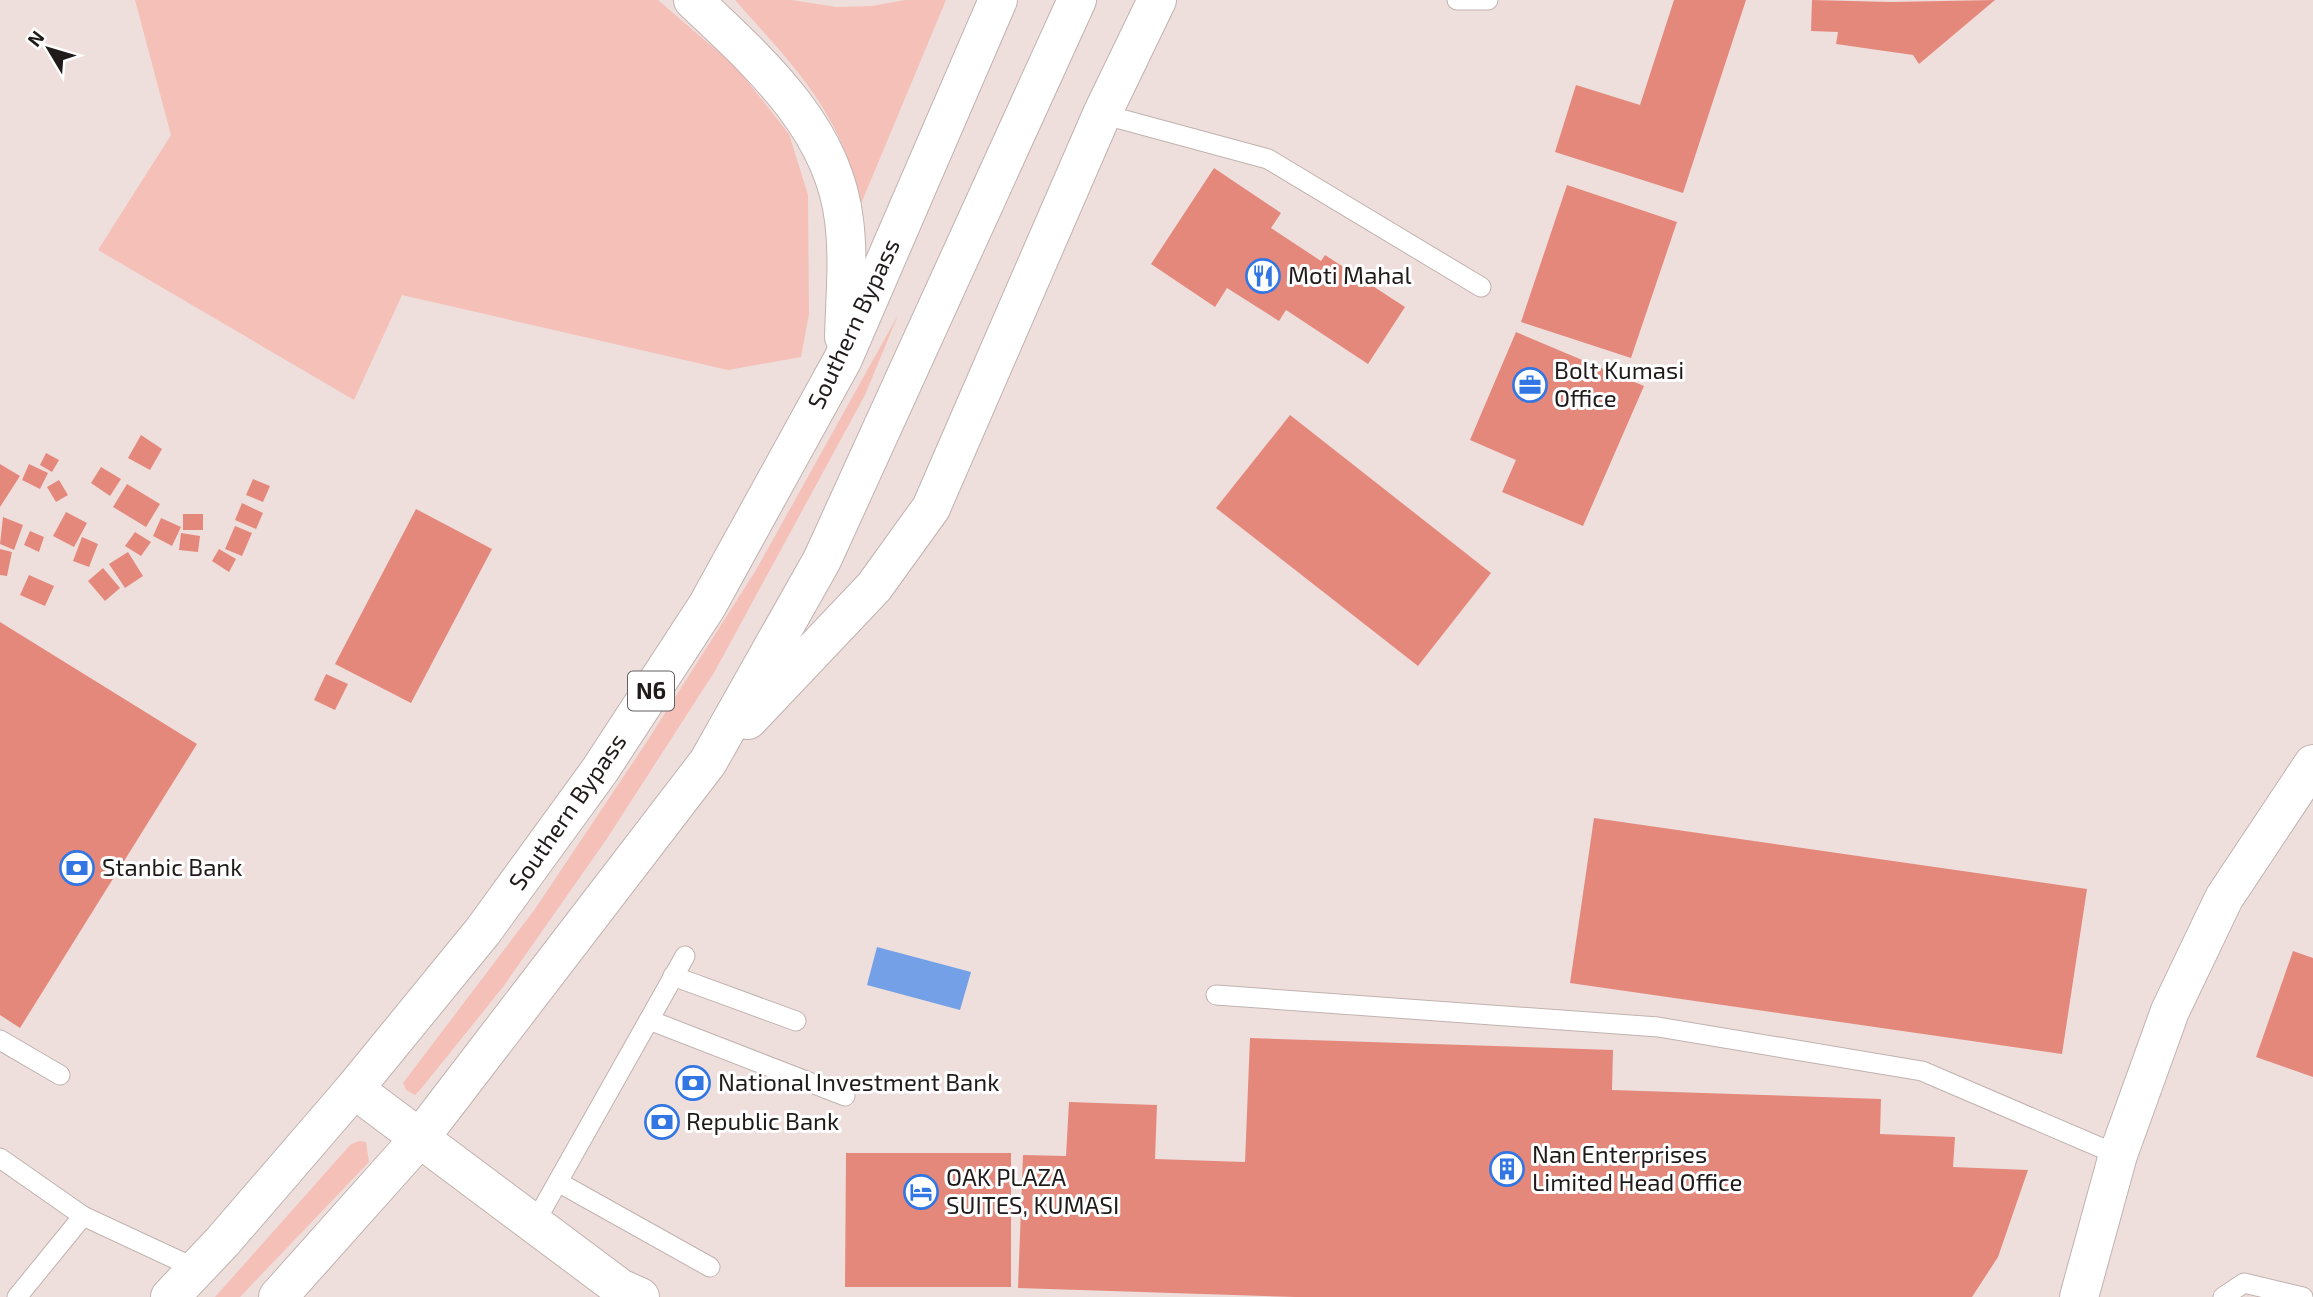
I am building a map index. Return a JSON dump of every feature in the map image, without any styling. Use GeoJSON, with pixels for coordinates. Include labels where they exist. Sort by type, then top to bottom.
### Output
{"type":"FeatureCollection","features":[{"type":"Feature","properties":{"kind":"main road"},"geometry":{"type":"LineString","coordinates":[[693,0],[789,95],[812,130],[831,173],[844,217],[847,254],[843,359]]}},
{"type":"Feature","properties":{"kind":"main road","name":"Southern Bypass"},"geometry":{"type":"LineString","coordinates":[[170,1297],[355,1089],[483,931],[600,770],[707,606],[843,359],[998,0]]}},
{"type":"Feature","properties":{"kind":"main road"},"geometry":{"type":"LineString","coordinates":[[708,762],[822,560],[1077,0]]}},
{"type":"Feature","properties":{"kind":"main road"},"geometry":{"type":"LineString","coordinates":[[278,1297],[419,1139],[708,762],[874,587],[931,508],[1102,114],[1157,0]]}},
{"type":"Feature","properties":{"kind":"main road"},"geometry":{"type":"LineString","coordinates":[[2079,1297],[2118,1155],[2170,1011],[2224,898],[2313,764]]}},
{"type":"Feature","properties":{"kind":"main road"},"geometry":{"type":"LineString","coordinates":[[355,1089],[620,1288],[640,1297]]}},
{"type":"Feature","properties":{"kind":"lane"},"geometry":{"type":"LineString","coordinates":[[1457,0],[1488,0]]}},
{"type":"Feature","properties":{"kind":"lane"},"geometry":{"type":"LineString","coordinates":[[1102,114],[1268,159],[1481,286]]}},
{"type":"Feature","properties":{"kind":"lane"},"geometry":{"type":"LineString","coordinates":[[534,1224],[685,956]]}},
{"type":"Feature","properties":{"kind":"lane"},"geometry":{"type":"LineString","coordinates":[[673,976],[796,1021]]}},
{"type":"Feature","properties":{"kind":"lane"},"geometry":{"type":"LineString","coordinates":[[1216,995],[1658,1027],[1922,1071],[2118,1155]]}},
{"type":"Feature","properties":{"kind":"lane"},"geometry":{"type":"LineString","coordinates":[[649,1020],[845,1096]]}},
{"type":"Feature","properties":{"kind":"lane"},"geometry":{"type":"LineString","coordinates":[[0,1040],[60,1075]]}},
{"type":"Feature","properties":{"kind":"lane"},"geometry":{"type":"LineString","coordinates":[[0,1158],[83,1216],[197,1269]]}},
{"type":"Feature","properties":{"kind":"lane"},"geometry":{"type":"LineString","coordinates":[[558,1182],[710,1267]]}},
{"type":"Feature","properties":{"kind":"lane"},"geometry":{"type":"LineString","coordinates":[[17,1297],[83,1216]]}},
{"type":"Feature","properties":{"kind":"lane"},"geometry":{"type":"LineString","coordinates":[[2223,1297],[2244,1283],[2303,1297]]}},
{"type":"Feature","properties":{"kind":"shaded area"},"geometry":{"type":"Polygon","coordinates":[[[135,0],[658,0],[737,68],[789,134],[808,195],[809,314],[801,357],[728,370],[402,295],[354,400],[98,250],[171,135],[135,0]]]}},
{"type":"Feature","properties":{"kind":"shaded area"},"geometry":{"type":"Polygon","coordinates":[[[735,0],[792,0],[836,7],[872,6],[905,0],[946,0],[858,211],[849,163],[829,117],[785,56],[735,0]]]}},
{"type":"Feature","properties":{"kind":"shaded area"},"geometry":{"type":"Polygon","coordinates":[[[898,315],[865,395],[715,671],[606,840],[503,987],[420,1090],[415,1095],[406,1090],[403,1083],[535,909],[646,743],[756,570],[898,315]]]}},
{"type":"Feature","properties":{"kind":"shaded area"},"geometry":{"type":"Polygon","coordinates":[[[366,1142],[369,1162],[240,1297],[215,1297],[351,1144],[366,1142]]]}},
{"type":"Feature","properties":{"kind":"water"},"geometry":{"type":"Polygon","coordinates":[[[877,947],[971,972],[960,1010],[867,985],[877,947]]]}},
{"type":"Feature","properties":{"kind":"building"},"geometry":{"type":"Polygon","coordinates":[[[1674,0],[1746,0],[1683,193],[1555,152],[1576,85],[1640,105],[1674,0]]]}},
{"type":"Feature","properties":{"kind":"building"},"geometry":{"type":"Polygon","coordinates":[[[1812,0],[1995,0],[1919,64],[1913,55],[1836,44],[1838,32],[1811,31],[1812,0]]]}},
{"type":"Feature","properties":{"kind":"building","name":"Moti Mahal"},"geometry":{"type":"Polygon","coordinates":[[[1214,168],[1281,213],[1271,228],[1321,261],[1325,255],[1405,307],[1368,364],[1286,310],[1279,321],[1227,288],[1215,307],[1151,264],[1214,168]]]}},
{"type":"Feature","properties":{"kind":"building"},"geometry":{"type":"Polygon","coordinates":[[[1567,185],[1677,222],[1631,358],[1521,322],[1567,185]]]}},
{"type":"Feature","properties":{"kind":"building"},"geometry":{"type":"Polygon","coordinates":[[[1516,332],[1644,386],[1583,526],[1502,492],[1516,460],[1470,440],[1516,332]]]}},
{"type":"Feature","properties":{"kind":"building"},"geometry":{"type":"Polygon","coordinates":[[[1290,415],[1491,573],[1418,666],[1216,508],[1290,415]]]}},
{"type":"Feature","properties":{"kind":"building"},"geometry":{"type":"Polygon","coordinates":[[[141,435],[162,449],[150,470],[128,458],[141,435]]]}},
{"type":"Feature","properties":{"kind":"building"},"geometry":{"type":"Polygon","coordinates":[[[46,453],[59,460],[52,472],[40,465],[46,453]]]}},
{"type":"Feature","properties":{"kind":"building"},"geometry":{"type":"Polygon","coordinates":[[[0,464],[20,476],[0,507],[0,464]]]}},
{"type":"Feature","properties":{"kind":"building"},"geometry":{"type":"Polygon","coordinates":[[[29,464],[48,473],[40,489],[22,480],[29,464]]]}},
{"type":"Feature","properties":{"kind":"building"},"geometry":{"type":"Polygon","coordinates":[[[101,467],[121,479],[110,496],[91,483],[101,467]]]}},
{"type":"Feature","properties":{"kind":"building"},"geometry":{"type":"Polygon","coordinates":[[[253,479],[270,486],[263,502],[246,495],[253,479]]]}},
{"type":"Feature","properties":{"kind":"building"},"geometry":{"type":"Polygon","coordinates":[[[59,480],[68,495],[56,502],[47,487],[59,480]]]}},
{"type":"Feature","properties":{"kind":"building"},"geometry":{"type":"Polygon","coordinates":[[[127,484],[160,504],[146,527],[113,507],[127,484]]]}},
{"type":"Feature","properties":{"kind":"building"},"geometry":{"type":"Polygon","coordinates":[[[242,503],[263,513],[256,529],[235,520],[242,503]]]}},
{"type":"Feature","properties":{"kind":"building"},"geometry":{"type":"Polygon","coordinates":[[[416,509],[492,549],[411,703],[335,664],[416,509]]]}},
{"type":"Feature","properties":{"kind":"building"},"geometry":{"type":"Polygon","coordinates":[[[66,512],[87,523],[74,547],[53,536],[66,512]]]}},
{"type":"Feature","properties":{"kind":"building"},"geometry":{"type":"Polygon","coordinates":[[[183,514],[203,514],[203,530],[183,530],[183,514]]]}},
{"type":"Feature","properties":{"kind":"building"},"geometry":{"type":"Polygon","coordinates":[[[3,517],[23,525],[14,550],[0,544],[3,517]]]}},
{"type":"Feature","properties":{"kind":"building"},"geometry":{"type":"Polygon","coordinates":[[[161,518],[181,527],[172,546],[153,536],[161,518]]]}},
{"type":"Feature","properties":{"kind":"building"},"geometry":{"type":"Polygon","coordinates":[[[235,526],[252,533],[242,556],[225,549],[235,526]]]}},
{"type":"Feature","properties":{"kind":"building"},"geometry":{"type":"Polygon","coordinates":[[[30,531],[44,537],[39,552],[24,545],[30,531]]]}},
{"type":"Feature","properties":{"kind":"building"},"geometry":{"type":"Polygon","coordinates":[[[135,532],[151,542],[141,556],[125,546],[135,532]]]}},
{"type":"Feature","properties":{"kind":"building"},"geometry":{"type":"Polygon","coordinates":[[[181,533],[200,536],[198,552],[179,550],[181,533]]]}},
{"type":"Feature","properties":{"kind":"building"},"geometry":{"type":"Polygon","coordinates":[[[82,537],[98,544],[89,567],[73,561],[82,537]]]}},
{"type":"Feature","properties":{"kind":"building"},"geometry":{"type":"Polygon","coordinates":[[[0,549],[12,552],[7,576],[0,575],[0,549]]]}},
{"type":"Feature","properties":{"kind":"building"},"geometry":{"type":"Polygon","coordinates":[[[219,549],[236,559],[229,572],[212,561],[219,549]]]}},
{"type":"Feature","properties":{"kind":"building"},"geometry":{"type":"Polygon","coordinates":[[[128,552],[143,576],[125,588],[109,564],[128,552]]]}},
{"type":"Feature","properties":{"kind":"building"},"geometry":{"type":"Polygon","coordinates":[[[103,568],[120,588],[105,601],[88,581],[103,568]]]}},
{"type":"Feature","properties":{"kind":"building"},"geometry":{"type":"Polygon","coordinates":[[[29,575],[54,586],[45,606],[20,595],[29,575]]]}},
{"type":"Feature","properties":{"kind":"building"},"geometry":{"type":"Polygon","coordinates":[[[0,622],[197,744],[20,1028],[0,1015],[0,622]]]}},
{"type":"Feature","properties":{"kind":"building"},"geometry":{"type":"Polygon","coordinates":[[[326,674],[348,684],[335,710],[314,700],[326,674]]]}},
{"type":"Feature","properties":{"kind":"building"},"geometry":{"type":"Polygon","coordinates":[[[1594,818],[2087,889],[2062,1054],[1570,983],[1594,818]]]}},
{"type":"Feature","properties":{"kind":"building"},"geometry":{"type":"Polygon","coordinates":[[[2293,951],[2313,958],[2313,1077],[2256,1057],[2293,951]]]}},
{"type":"Feature","properties":{"kind":"building","name":"Nan Enterprises Limited Head Office"},"geometry":{"type":"Polygon","coordinates":[[[1250,1038],[1613,1050],[1612,1090],[1881,1099],[1880,1134],[1955,1137],[1953,1167],[2028,1170],[1998,1257],[1972,1297],[1295,1297],[1018,1288],[1023,1155],[1066,1156],[1069,1102],[1157,1105],[1155,1159],[1245,1162],[1250,1038]]]}},
{"type":"Feature","properties":{"kind":"building"},"geometry":{"type":"Polygon","coordinates":[[[846,1153],[1011,1153],[1011,1287],[845,1287],[846,1153]]]}},
{"type":"Feature","properties":{"kind":"place","name":"Moti Mahal"},"geometry":{"type":"Point","coordinates":[1263,276]}},
{"type":"Feature","properties":{"kind":"place","name":"Bolt Kumasi Office"},"geometry":{"type":"Point","coordinates":[1530,385]}},
{"type":"Feature","properties":{"kind":"place","name":"Stanbic Bank"},"geometry":{"type":"Point","coordinates":[77,868]}},
{"type":"Feature","properties":{"kind":"place","name":"National Investment Bank"},"geometry":{"type":"Point","coordinates":[693,1083]}},
{"type":"Feature","properties":{"kind":"place","name":"Republic Bank"},"geometry":{"type":"Point","coordinates":[662,1122]}},
{"type":"Feature","properties":{"kind":"place","name":"Nan Enterprises Limited Head Office"},"geometry":{"type":"Point","coordinates":[1507,1169]}},
{"type":"Feature","properties":{"kind":"place","name":"OAK PLAZA SUITES, KUMASI"},"geometry":{"type":"Point","coordinates":[921,1192]}}]}
